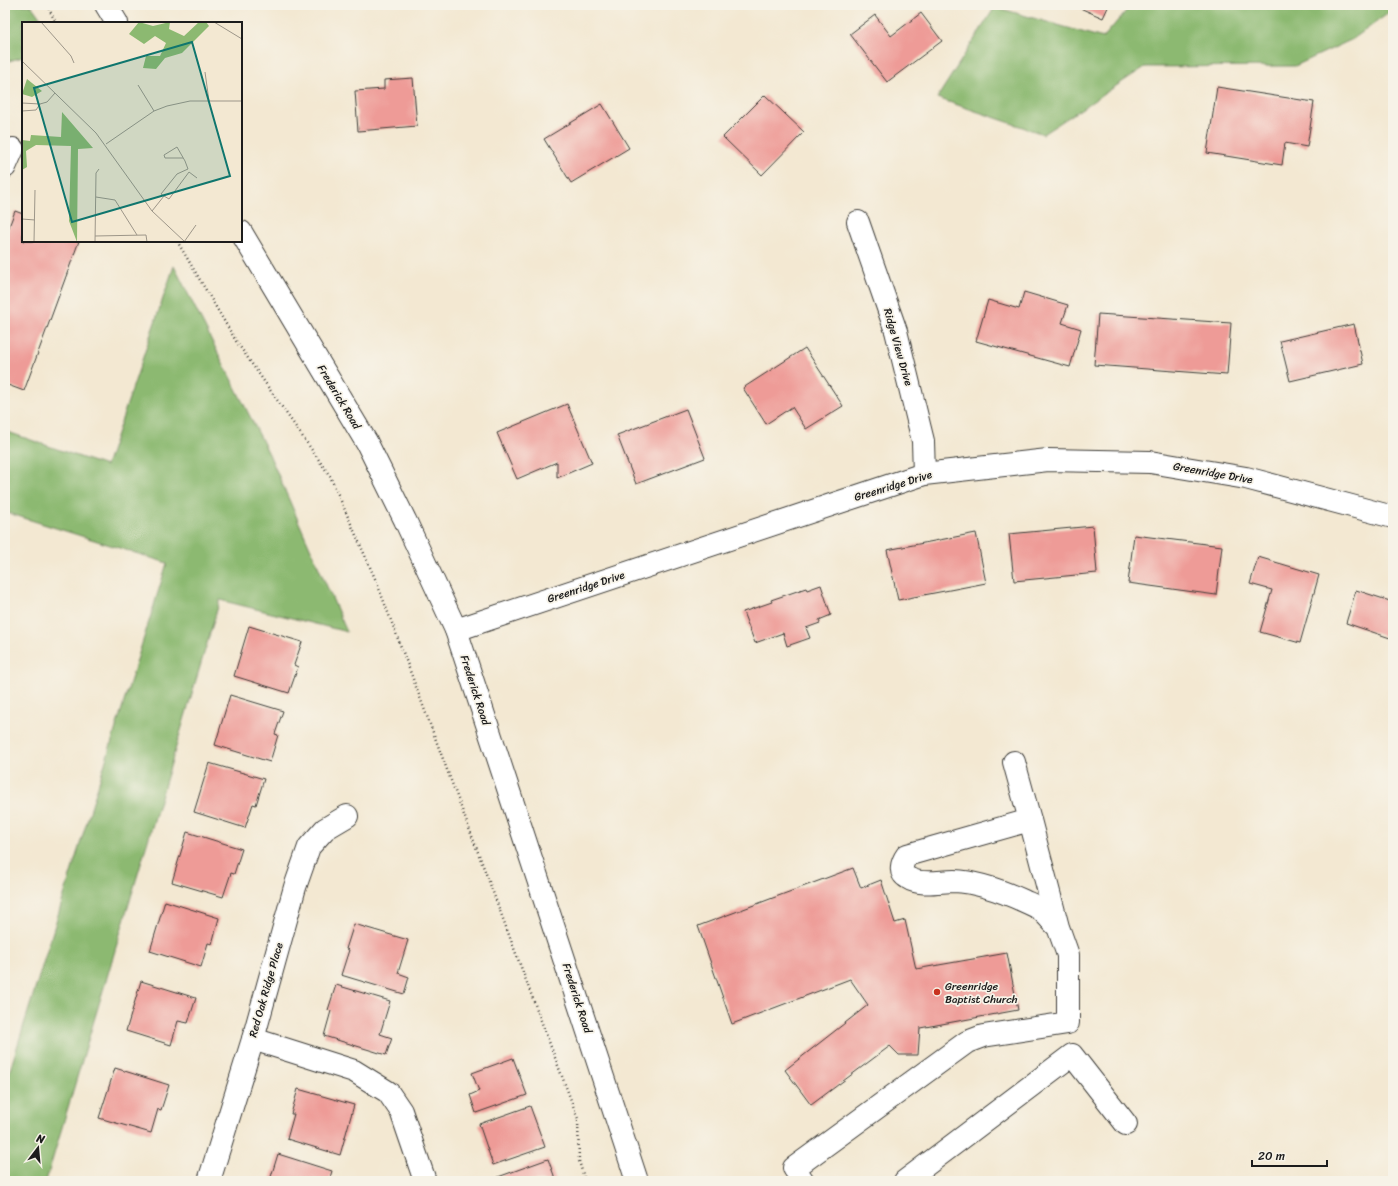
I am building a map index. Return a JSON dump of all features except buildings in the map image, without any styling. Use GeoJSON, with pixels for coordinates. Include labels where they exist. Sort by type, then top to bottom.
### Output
{"type":"FeatureCollection","features":[{"type":"Feature","properties":{"kind":"street"},"geometry":{"type":"LineString","coordinates":[[106,5],[116,22]]}},
{"type":"Feature","properties":{"kind":"street","name":"Ridge View Drive"},"geometry":{"type":"LineString","coordinates":[[858,222],[896,331],[923,441],[924,474]]}},
{"type":"Feature","properties":{"kind":"street","name":"Frederick Road"},"geometry":{"type":"LineString","coordinates":[[242,234],[367,443],[405,520],[456,630],[637,1181]]}},
{"type":"Feature","properties":{"kind":"street","name":"Greenridge Drive"},"geometry":{"type":"LineString","coordinates":[[456,630],[924,474],[1048,460],[1150,462],[1246,478],[1393,516]]}},
{"type":"Feature","properties":{"kind":"street"},"geometry":{"type":"LineString","coordinates":[[1014,762],[1058,927],[1068,955],[1068,1023],[1072,1055],[1126,1124]]}},
{"type":"Feature","properties":{"kind":"street","name":"Red Oak Ridge Place"},"geometry":{"type":"LineString","coordinates":[[210,1181],[295,887],[309,847],[325,829],[347,816]]}},
{"type":"Feature","properties":{"kind":"street"},"geometry":{"type":"LineString","coordinates":[[1030,820],[907,855],[903,861],[902,869],[904,876],[917,882],[956,881],[982,885],[1007,893],[1038,908],[1058,927]]}},
{"type":"Feature","properties":{"kind":"street"},"geometry":{"type":"LineString","coordinates":[[803,1181],[794,1168],[967,1042],[983,1036],[1068,1023]]}},
{"type":"Feature","properties":{"kind":"street"},"geometry":{"type":"LineString","coordinates":[[252,1039],[354,1071],[388,1092],[401,1111],[425,1181]]}},
{"type":"Feature","properties":{"kind":"street"},"geometry":{"type":"LineString","coordinates":[[905,1181],[1072,1055]]}},
{"type":"Feature","properties":{"kind":"path"},"geometry":{"type":"LineString","coordinates":[[47,5],[56,22]]}},
{"type":"Feature","properties":{"kind":"path"},"geometry":{"type":"LineString","coordinates":[[178,242],[236,341],[330,476],[377,583],[578,1119],[579,1161],[585,1181]]}},
{"type":"Feature","properties":{"kind":"green space"},"geometry":{"type":"Polygon","coordinates":[[[5,5],[31,5],[43,22],[22,22],[22,57],[5,62],[5,5]]]}},
{"type":"Feature","properties":{"kind":"green space"},"geometry":{"type":"Polygon","coordinates":[[[1131,5],[1393,5],[1393,10],[1353,39],[1295,66],[1145,67],[1043,134],[937,98],[995,7],[1103,38],[1131,5]]]}},
{"type":"Feature","properties":{"kind":"green space"},"geometry":{"type":"Polygon","coordinates":[[[174,266],[269,454],[347,632],[220,600],[46,1181],[5,1181],[5,1086],[167,563],[5,512],[5,431],[106,466],[174,266]]]}},
{"type":"Feature","properties":{"kind":"place","name":"Greenridge Baptist Church"},"geometry":{"type":"Point","coordinates":[937,992]}}]}
